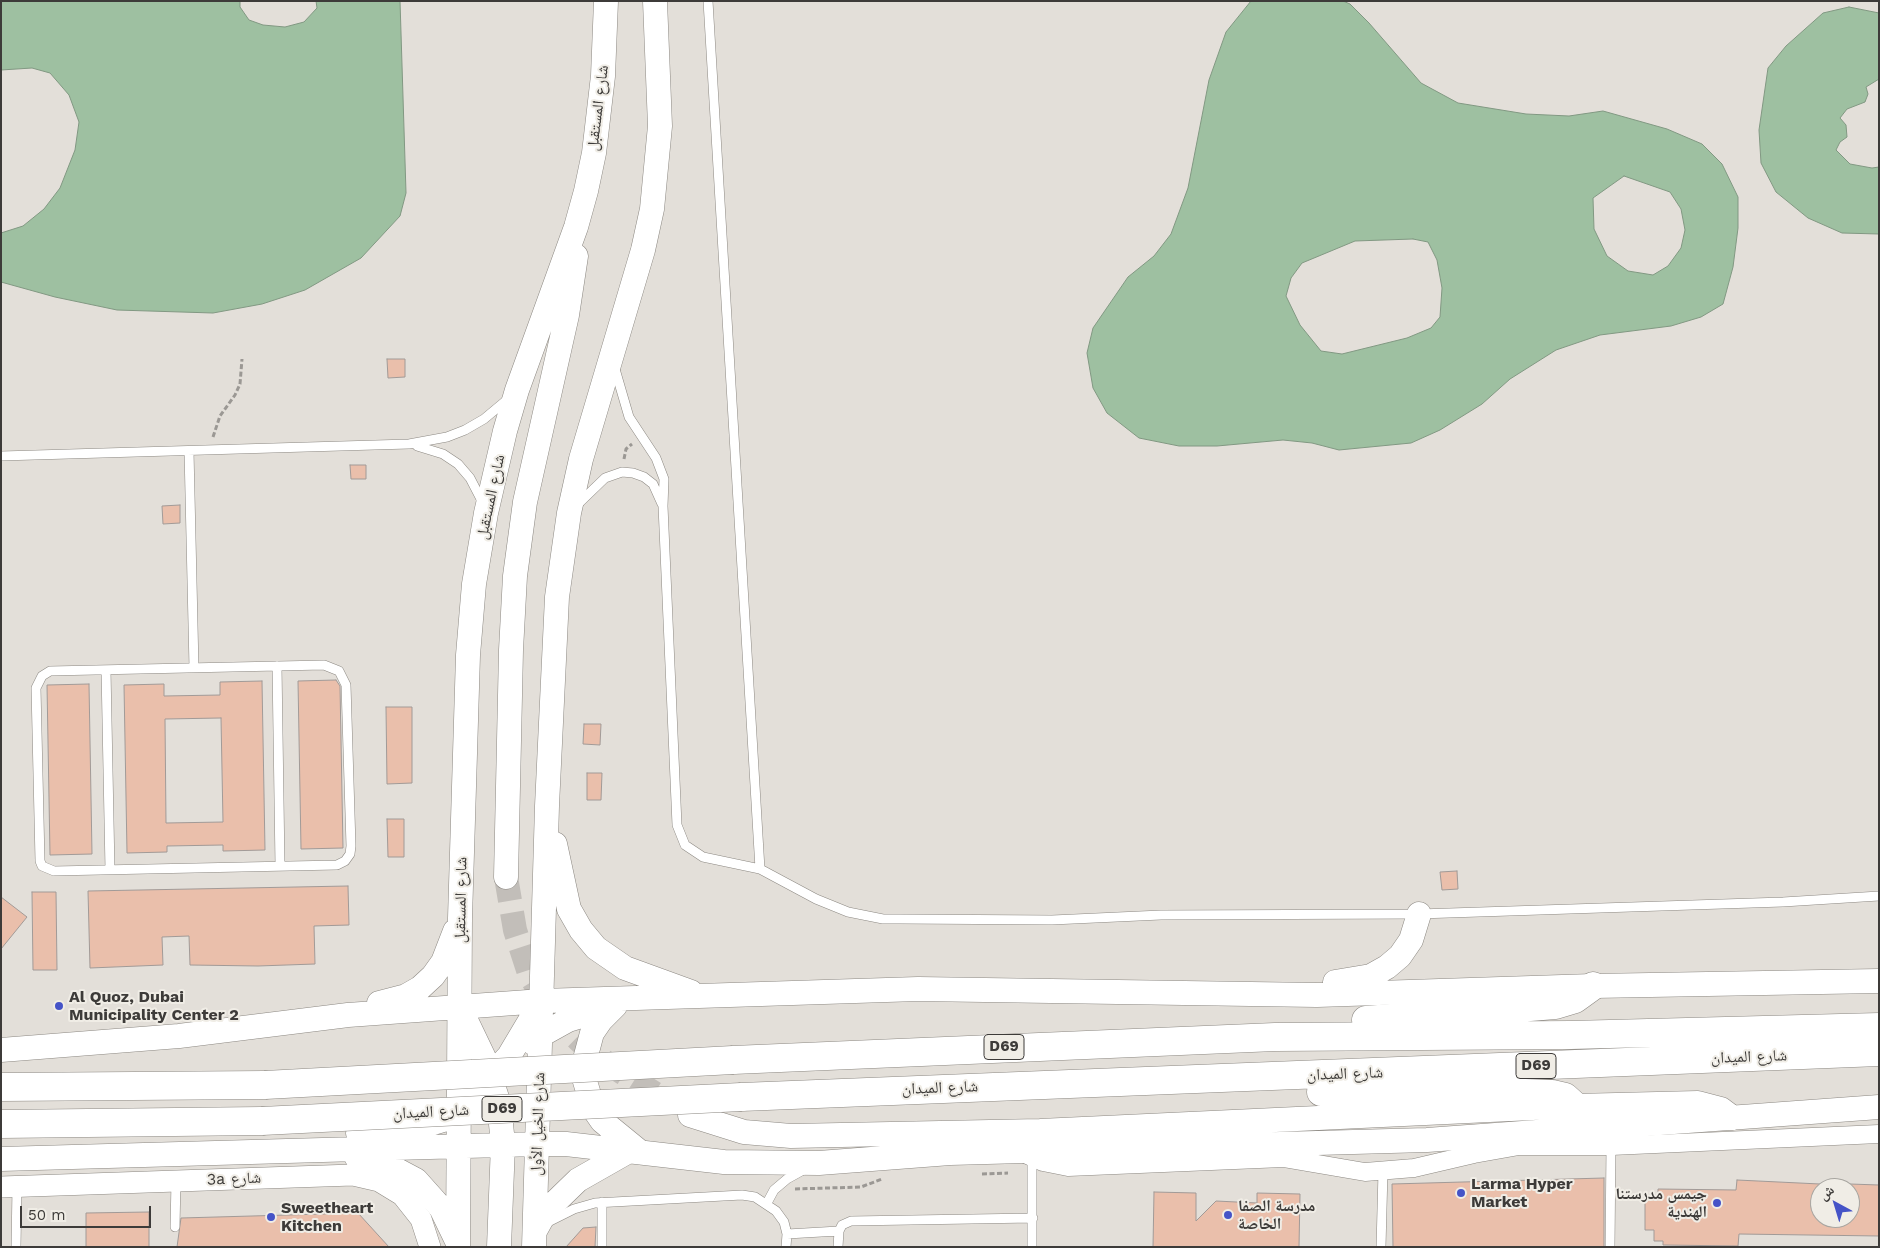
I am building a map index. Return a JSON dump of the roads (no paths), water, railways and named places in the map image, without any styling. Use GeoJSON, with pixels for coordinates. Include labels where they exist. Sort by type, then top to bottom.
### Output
{"type":"FeatureCollection","features":[{"type":"Feature","properties":{"kind":"main road","name":"شارع المستقبل"},"geometry":{"type":"LineString","coordinates":[[468,1006],[460,918],[468,655],[474,584],[486,513],[517,390],[576,227],[590,172],[603,76],[606,1]]}},
{"type":"Feature","properties":{"kind":"main road"},"geometry":{"type":"LineString","coordinates":[[459,1146],[497,1074],[518,1043],[542,1001],[554,631],[569,513],[581,459],[643,250],[658,168],[660,84],[655,1]]}},
{"type":"Feature","properties":{"kind":"main road"},"geometry":{"type":"LineString","coordinates":[[506,877],[510,650],[515,576],[532,466],[572,293],[576,227]]}},
{"type":"Feature","properties":{"kind":"main road"},"geometry":{"type":"LineString","coordinates":[[547,806],[569,909],[581,930],[596,948],[625,968],[702,996]]}},
{"type":"Feature","properties":{"kind":"main road"},"geometry":{"type":"LineString","coordinates":[[1317,995],[1329,984],[1371,976],[1387,967],[1400,956],[1412,940],[1419,914]]}},
{"type":"Feature","properties":{"kind":"main road"},"geometry":{"type":"LineString","coordinates":[[348,1014],[406,996],[420,988],[433,976],[443,962],[460,918]]}},
{"type":"Feature","properties":{"kind":"main road"},"geometry":{"type":"LineString","coordinates":[[1,1050],[179,1036],[348,1014],[542,1001],[918,989],[1317,995],[1593,986],[1879,981]]}},
{"type":"Feature","properties":{"kind":"main road"},"geometry":{"type":"LineString","coordinates":[[1275,1037],[1295,1027],[1555,1005],[1575,999],[1593,986]]}},
{"type":"Feature","properties":{"kind":"main road"},"geometry":{"type":"LineString","coordinates":[[291,1151],[298,1144],[317,1137],[422,1127],[443,1120],[541,1035],[568,1020],[597,1012],[624,999]]}},
{"type":"Feature","properties":{"kind":"main road"},"geometry":{"type":"LineString","coordinates":[[624,999],[601,1020],[592,1033],[587,1048],[584,1078],[593,1108],[602,1121],[635,1152]]}},
{"type":"Feature","properties":{"kind":"main road","name":"شارع الخيل الأول"},"geometry":{"type":"LineString","coordinates":[[535,1239],[542,1001]]}},
{"type":"Feature","properties":{"kind":"main road"},"geometry":{"type":"LineString","coordinates":[[468,1006],[477,1040],[538,1144]]}},
{"type":"Feature","properties":{"kind":"main road"},"geometry":{"type":"LineString","coordinates":[[458,1246],[459,1108],[468,1006]]}},
{"type":"Feature","properties":{"kind":"main road","name":"شارع الميدان"},"geometry":{"type":"LineString","coordinates":[[1,1087],[265,1085],[733,1060],[1275,1037],[1571,1035],[1879,1027]]}},
{"type":"Feature","properties":{"kind":"main road","name":"شارع الميدان"},"geometry":{"type":"LineString","coordinates":[[1,1124],[262,1121],[906,1089],[1192,1080],[1879,1052]]}},
{"type":"Feature","properties":{"kind":"main road"},"geometry":{"type":"LineString","coordinates":[[497,1074],[503,1144],[500,1247]]}},
{"type":"Feature","properties":{"kind":"main road"},"geometry":{"type":"LineString","coordinates":[[1192,1080],[1204,1088],[1221,1090],[1552,1094],[1565,1097],[1575,1106]]}},
{"type":"Feature","properties":{"kind":"main road"},"geometry":{"type":"LineString","coordinates":[[690,1115],[736,1130],[791,1136],[1040,1131],[1575,1106],[1706,1104],[1721,1109],[1733,1118]]}},
{"type":"Feature","properties":{"kind":"main road"},"geometry":{"type":"LineString","coordinates":[[1,1159],[538,1144],[724,1162],[819,1163],[950,1153],[1026,1155],[1427,1140],[1879,1107]]}},
{"type":"Feature","properties":{"kind":"main road"},"geometry":{"type":"LineString","coordinates":[[291,1151],[316,1158],[367,1158],[401,1170],[429,1192],[441,1208],[458,1246]]}},
{"type":"Feature","properties":{"kind":"main road"},"geometry":{"type":"LineString","coordinates":[[535,1239],[546,1211],[578,1180],[635,1152]]}},
{"type":"Feature","properties":{"kind":"street"},"geometry":{"type":"LineString","coordinates":[[1026,1155],[1068,1167],[1283,1158],[1352,1171],[1383,1171],[1414,1168],[1482,1152],[1519,1146],[1611,1146],[1879,1134]]}},
{"type":"Feature","properties":{"kind":"street","name":"3a شارع"},"geometry":{"type":"LineString","coordinates":[[9,1186],[353,1175],[366,1177],[391,1187],[412,1206],[427,1233],[430,1247]]}},
{"type":"Feature","properties":{"kind":"lane"},"geometry":{"type":"LineString","coordinates":[[708,1],[760,869]]}},
{"type":"Feature","properties":{"kind":"lane"},"geometry":{"type":"LineString","coordinates":[[612,354],[623,402],[640,437],[661,467],[664,480],[663,506],[677,825],[680,836],[694,852],[703,857],[760,869],[832,906],[883,918],[1052,920],[1161,915],[1419,914],[1783,902],[1879,896]]}},
{"type":"Feature","properties":{"kind":"lane"},"geometry":{"type":"LineString","coordinates":[[1,456],[409,444],[447,437],[465,430],[484,419],[517,390]]}},
{"type":"Feature","properties":{"kind":"lane"},"geometry":{"type":"LineString","coordinates":[[409,444],[435,451],[458,464],[470,478],[480,495],[486,513]]}},
{"type":"Feature","properties":{"kind":"lane"},"geometry":{"type":"LineString","coordinates":[[189,451],[194,668]]}},
{"type":"Feature","properties":{"kind":"lane"},"geometry":{"type":"LineString","coordinates":[[569,513],[605,478],[622,472],[638,475],[653,484],[660,495],[663,506]]}},
{"type":"Feature","properties":{"kind":"lane"},"geometry":{"type":"LineString","coordinates":[[276,666],[280,866]]}},
{"type":"Feature","properties":{"kind":"lane"},"geometry":{"type":"LineString","coordinates":[[330,666],[339,671],[345,680],[351,846],[348,858],[337,865],[50,871],[40,861],[37,683],[45,673],[194,668],[330,666]]}},
{"type":"Feature","properties":{"kind":"lane"},"geometry":{"type":"LineString","coordinates":[[106,670],[110,870]]}},
{"type":"Feature","properties":{"kind":"lane"},"geometry":{"type":"LineString","coordinates":[[1610,1247],[1611,1146]]}},
{"type":"Feature","properties":{"kind":"lane"},"geometry":{"type":"LineString","coordinates":[[1026,1155],[1033,1218],[1032,1247]]}},
{"type":"Feature","properties":{"kind":"lane"},"geometry":{"type":"LineString","coordinates":[[767,1203],[774,1190],[786,1179],[819,1163]]}},
{"type":"Feature","properties":{"kind":"lane"},"geometry":{"type":"LineString","coordinates":[[1381,1247],[1383,1171]]}},
{"type":"Feature","properties":{"kind":"lane"},"geometry":{"type":"LineString","coordinates":[[175,1228],[176,1181]]}},
{"type":"Feature","properties":{"kind":"lane"},"geometry":{"type":"LineString","coordinates":[[9,1186],[16,1247]]}},
{"type":"Feature","properties":{"kind":"lane"},"geometry":{"type":"LineString","coordinates":[[535,1239],[553,1219],[599,1203],[742,1195],[755,1197],[767,1203],[776,1211],[784,1222],[787,1234],[786,1247]]}},
{"type":"Feature","properties":{"kind":"lane"},"geometry":{"type":"LineString","coordinates":[[599,1203],[602,1247]]}},
{"type":"Feature","properties":{"kind":"lane"},"geometry":{"type":"LineString","coordinates":[[838,1247],[839,1231],[842,1225],[851,1221],[1033,1218]]}},
{"type":"Feature","properties":{"kind":"lane"},"geometry":{"type":"LineString","coordinates":[[787,1234],[839,1231]]}},
{"type":"Feature","properties":{"kind":"tunnel"},"geometry":{"type":"LineString","coordinates":[[506,877],[515,930],[530,976],[557,1019],[593,1054],[673,1105]]}},
{"type":"Feature","properties":{"kind":"place","name":"Al Quoz, Dubai Municipality Center 2"},"geometry":{"type":"Point","coordinates":[59,1006]}},
{"type":"Feature","properties":{"kind":"place","name":"Larma Hyper Market"},"geometry":{"type":"Point","coordinates":[1461,1193]}},
{"type":"Feature","properties":{"kind":"place","name":"جيمس مدرستنا الهندية"},"geometry":{"type":"Point","coordinates":[1717,1203]}},
{"type":"Feature","properties":{"kind":"place","name":"مدرسة الصفا الخاصة"},"geometry":{"type":"Point","coordinates":[1228,1215]}},
{"type":"Feature","properties":{"kind":"place","name":"Sweetheart Kitchen"},"geometry":{"type":"Point","coordinates":[271,1217]}}]}
